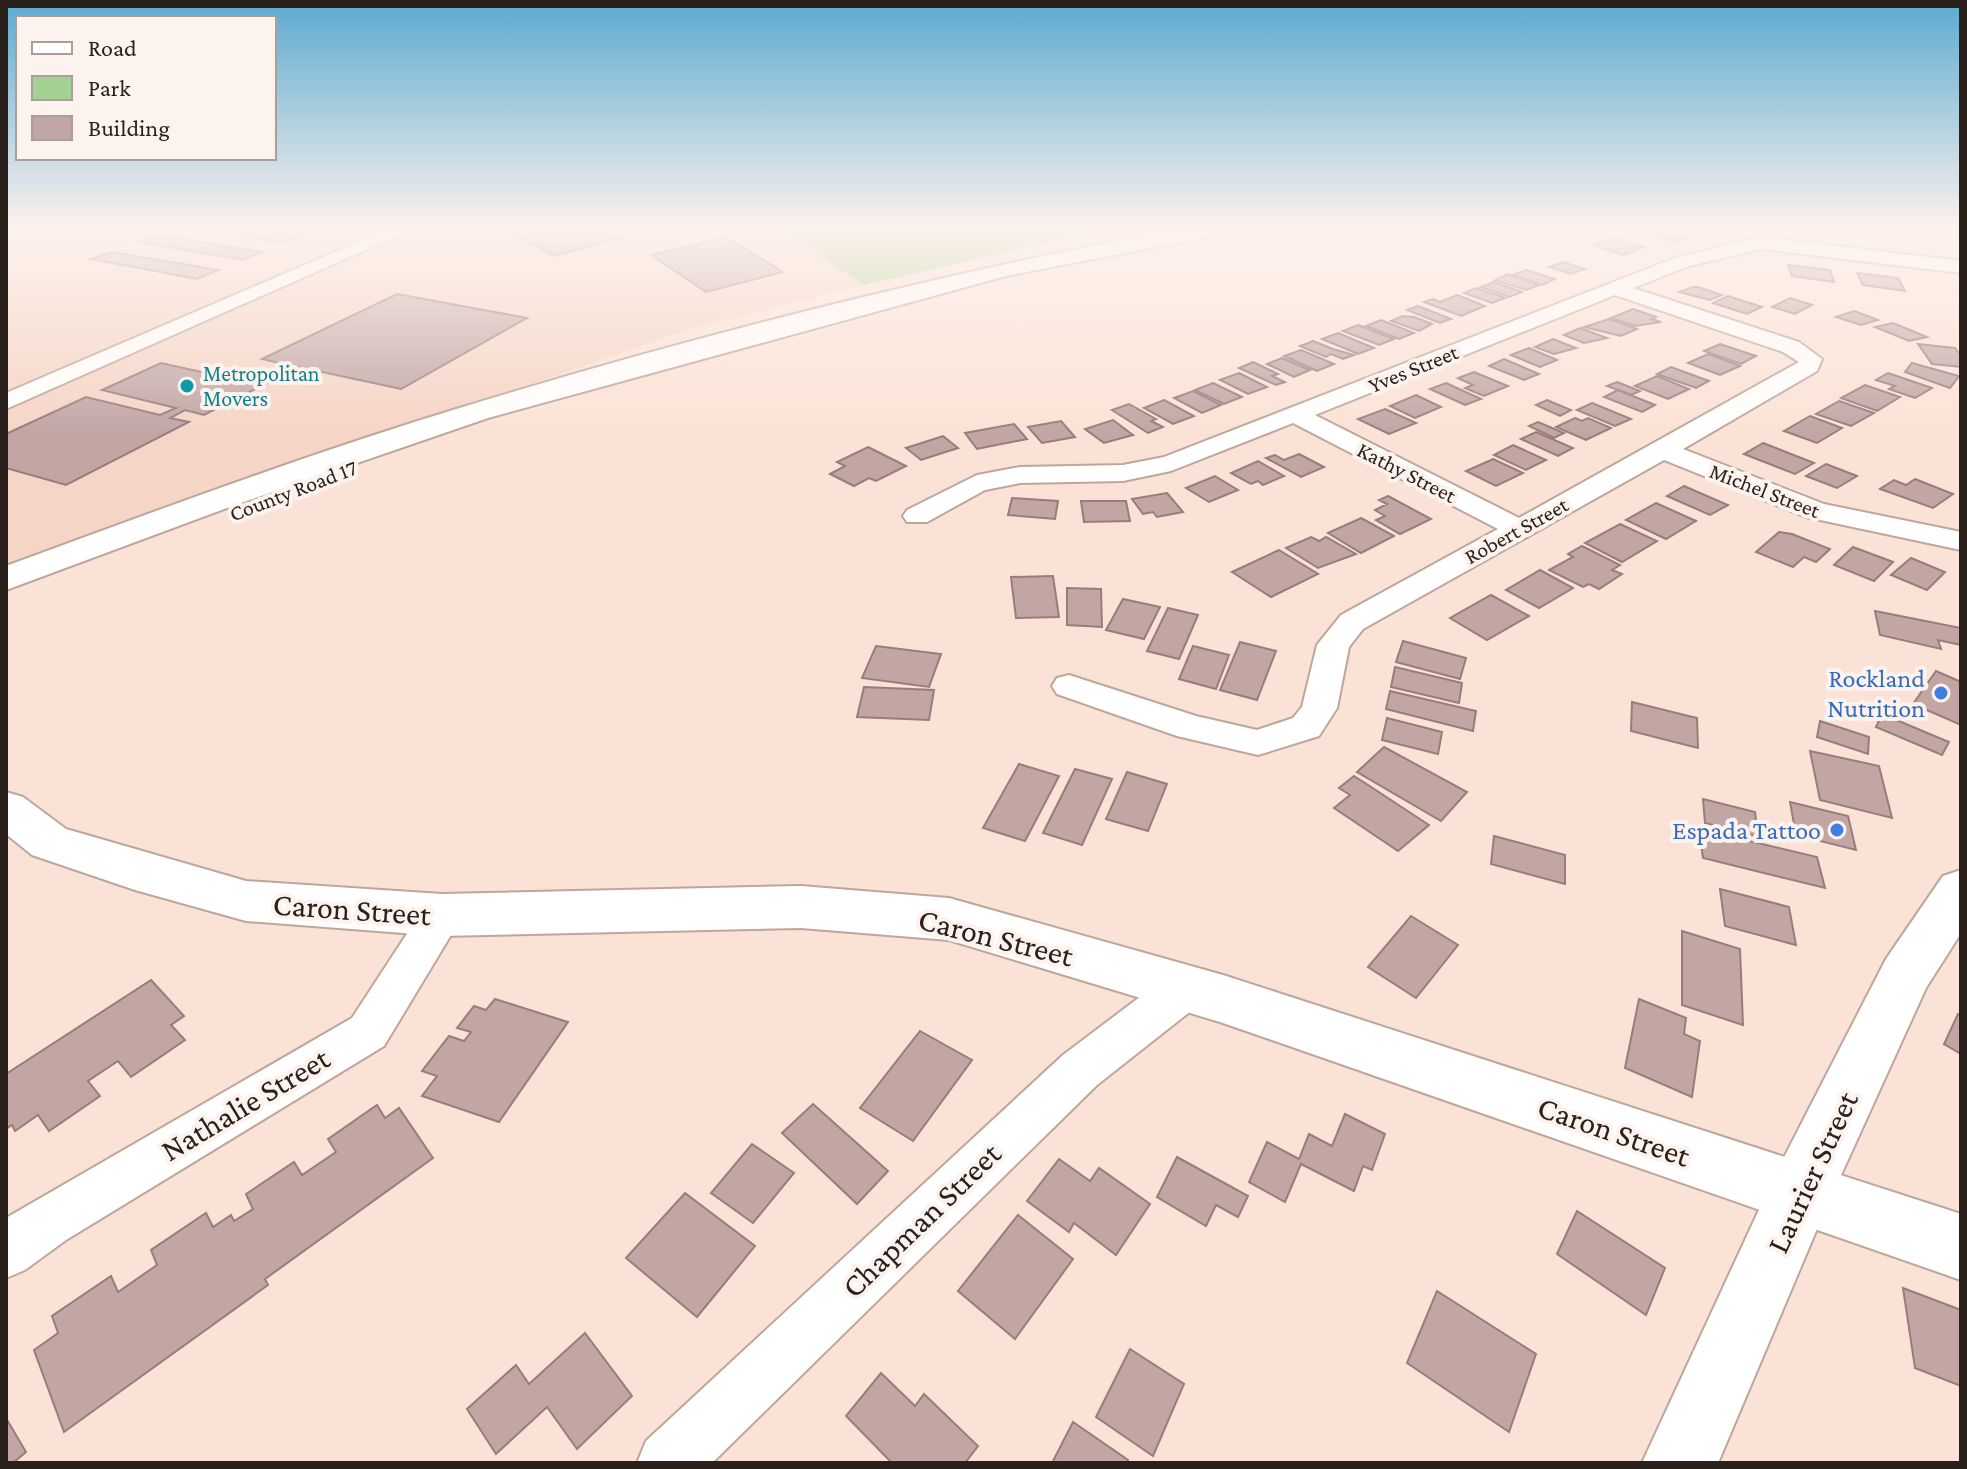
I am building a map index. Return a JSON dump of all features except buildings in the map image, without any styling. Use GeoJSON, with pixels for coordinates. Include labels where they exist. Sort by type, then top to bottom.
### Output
{"type":"FeatureCollection","features":[{"type":"Feature","properties":{"kind":"main road","name":"County Road 17"},"geometry":{"type":"LineString","coordinates":[[6,579],[358,451],[477,412],[897,297]]}},
{"type":"Feature","properties":{"kind":"main road","name":"County Road 17"},"geometry":{"type":"LineString","coordinates":[[6,600],[389,453],[583,383]]}},
{"type":"Feature","properties":{"kind":"main road","name":"Caron Street"},"geometry":{"type":"LineString","coordinates":[[6,809],[49,842],[135,871],[246,901],[442,915],[801,907],[907,913],[968,924],[1413,1061],[1799,1195],[1961,1247]]}},
{"type":"Feature","properties":{"kind":"main road","name":"Laurier Street"},"geometry":{"type":"LineString","coordinates":[[1680,1463],[1799,1195],[1905,975],[1961,890]]}},
{"type":"Feature","properties":{"kind":"street"},"geometry":{"type":"LineString","coordinates":[[6,402],[248,297]]}},
{"type":"Feature","properties":{"kind":"street","name":"Yves Street"},"geometry":{"type":"LineString","coordinates":[[917,516],[977,483],[1020,475],[1123,473],[1171,463],[1593,297]]}},
{"type":"Feature","properties":{"kind":"street","name":"Robert Street"},"geometry":{"type":"LineString","coordinates":[[1069,686],[1190,727],[1258,743],[1306,727],[1319,708],[1333,645],[1352,622],[1518,528],[1665,451],[1809,366],[1811,359],[1791,347],[1640,297]]}},
{"type":"Feature","properties":{"kind":"street","name":"Kathy Street"},"geometry":{"type":"LineString","coordinates":[[1296,415],[1518,528]]}},
{"type":"Feature","properties":{"kind":"street","name":"Michel Street"},"geometry":{"type":"LineString","coordinates":[[1665,451],[1816,511],[1961,541]]}},
{"type":"Feature","properties":{"kind":"street","name":"Nathalie Street"},"geometry":{"type":"LineString","coordinates":[[6,1251],[47,1221],[368,1032],[442,915]]}},
{"type":"Feature","properties":{"kind":"street","name":"Chapman Street"},"geometry":{"type":"LineString","coordinates":[[668,1463],[1080,1070],[1185,989]]}},
{"type":"Feature","properties":{"kind":"shaded area"},"geometry":{"type":"Polygon","coordinates":[[[6,297],[818,297],[690,329],[6,566],[6,297]]]}},
{"type":"Feature","properties":{"kind":"place","name":"Metropolitan Movers"},"geometry":{"type":"Point","coordinates":[187,386]}},
{"type":"Feature","properties":{"kind":"place","name":"Rockland Nutrition"},"geometry":{"type":"Point","coordinates":[1941,693]}},
{"type":"Feature","properties":{"kind":"place","name":"Espada Tattoo"},"geometry":{"type":"Point","coordinates":[1837,830]}}]}
